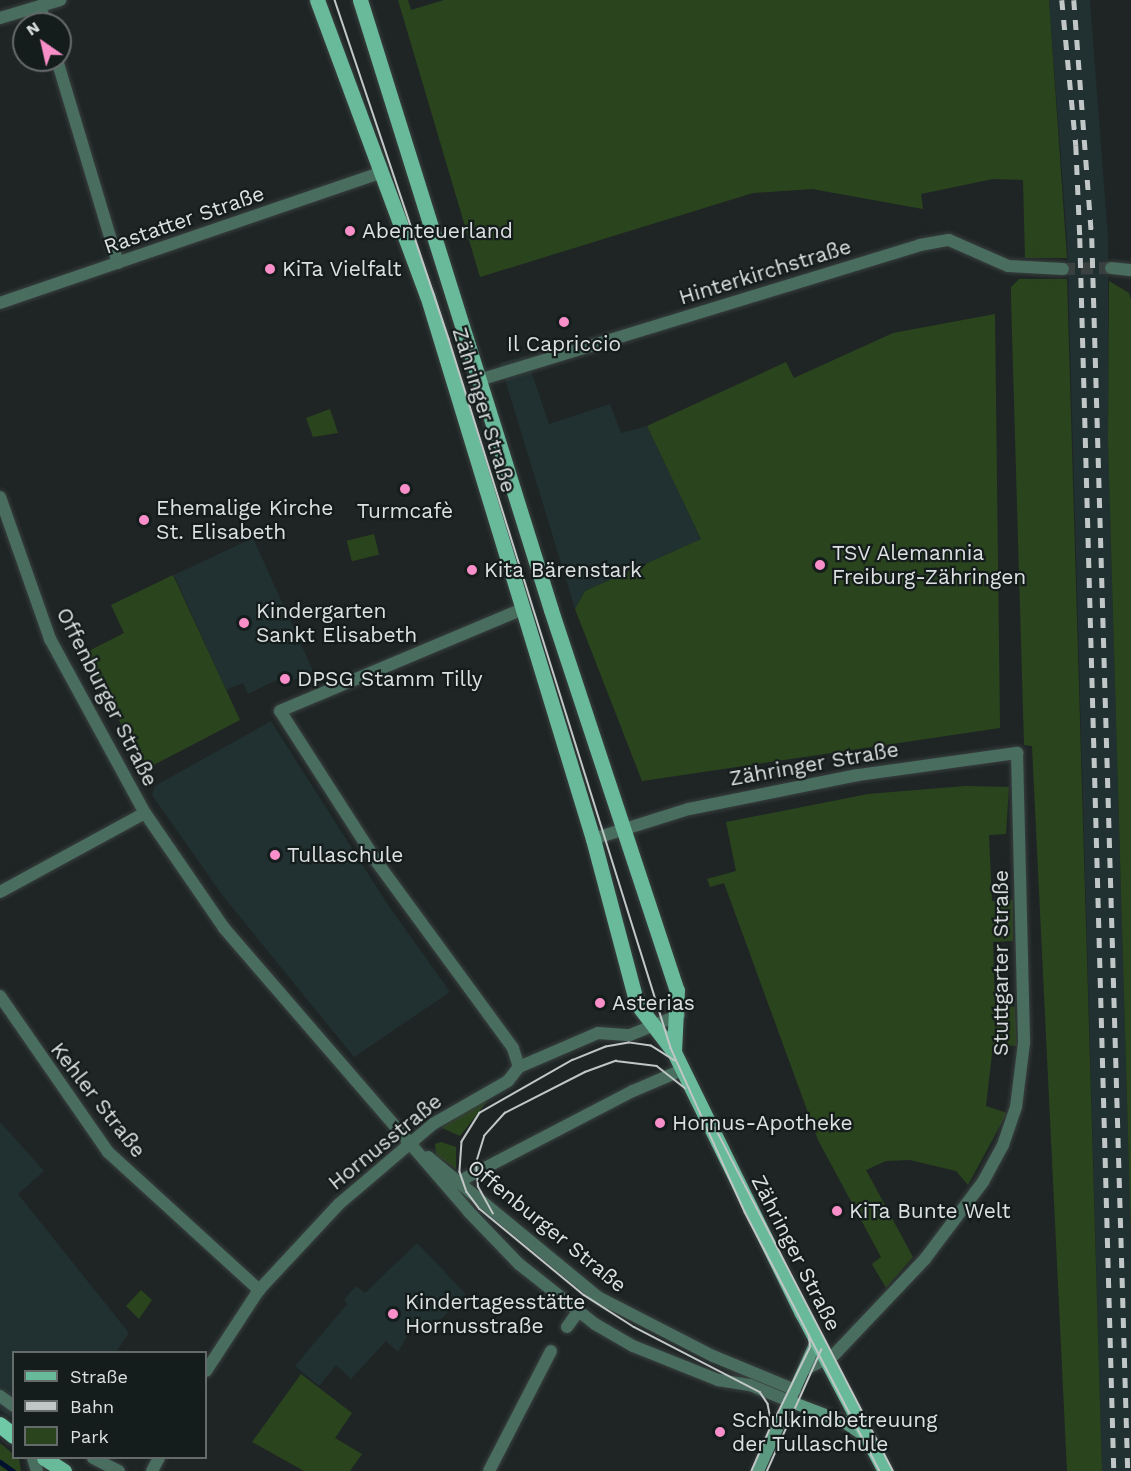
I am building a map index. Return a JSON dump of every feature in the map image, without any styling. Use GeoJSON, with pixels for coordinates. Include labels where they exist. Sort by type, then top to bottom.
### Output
{"type":"FeatureCollection","features":[{"type":"Feature","properties":{"kind":"highway"},"geometry":{"type":"LineString","coordinates":[[0,1425],[12,1434]]}},
{"type":"Feature","properties":{"kind":"main road","name":"Zähringer Straße"},"geometry":{"type":"LineString","coordinates":[[317,0],[380,173],[398,209],[427,295],[593,839],[634,996],[674,1052],[817,1340],[885,1471]]}},
{"type":"Feature","properties":{"kind":"main road","name":"Zähringer Straße"},"geometry":{"type":"LineString","coordinates":[[360,0],[622,832],[677,990],[679,1015],[674,1052]]}},
{"type":"Feature","properties":{"kind":"main road"},"geometry":{"type":"LineString","coordinates":[[758,1471],[806,1369],[817,1340]]}},
{"type":"Feature","properties":{"kind":"main road"},"geometry":{"type":"LineString","coordinates":[[792,1395],[849,1424],[870,1441]]}},
{"type":"Feature","properties":{"kind":"main road"},"geometry":{"type":"LineString","coordinates":[[46,1459],[64,1471]]}},
{"type":"Feature","properties":{"kind":"street"},"geometry":{"type":"LineString","coordinates":[[0,18],[60,0]]}},
{"type":"Feature","properties":{"kind":"street"},"geometry":{"type":"LineString","coordinates":[[40,6],[42,12]]}},
{"type":"Feature","properties":{"kind":"street"},"geometry":{"type":"LineString","coordinates":[[61,72],[118,263]]}},
{"type":"Feature","properties":{"kind":"street","name":"Rastatter Straße"},"geometry":{"type":"LineString","coordinates":[[0,303],[380,173]]}},
{"type":"Feature","properties":{"kind":"street","name":"Hinterkirchstraße"},"geometry":{"type":"LineString","coordinates":[[479,380],[920,245],[949,240],[1008,266],[1063,269]]}},
{"type":"Feature","properties":{"kind":"street"},"geometry":{"type":"LineString","coordinates":[[1111,268],[1131,270]]}},
{"type":"Feature","properties":{"kind":"street","name":"Offenburger Straße"},"geometry":{"type":"LineString","coordinates":[[0,497],[50,639],[145,813],[224,928],[448,1188],[502,1249],[578,1312],[633,1346],[718,1380],[792,1395]]}},
{"type":"Feature","properties":{"kind":"street"},"geometry":{"type":"LineString","coordinates":[[519,1067],[513,1048],[377,862],[280,711],[523,609]]}},
{"type":"Feature","properties":{"kind":"street","name":"Zähringer Straße"},"geometry":{"type":"LineString","coordinates":[[593,839],[622,832],[689,809],[858,775],[1017,753]]}},
{"type":"Feature","properties":{"kind":"street","name":"Stuttgarter Straße"},"geometry":{"type":"LineString","coordinates":[[828,1359],[925,1259],[961,1214],[1004,1145],[1016,1107],[1024,1043],[1017,753]]}},
{"type":"Feature","properties":{"kind":"street","name":"Offenburger Straße"},"geometry":{"type":"LineString","coordinates":[[0,892],[145,813]]}},
{"type":"Feature","properties":{"kind":"street","name":"Kehler Straße"},"geometry":{"type":"LineString","coordinates":[[0,996],[108,1152],[259,1290]]}},
{"type":"Feature","properties":{"kind":"street","name":"Hornusstraße"},"geometry":{"type":"LineString","coordinates":[[207,1369],[259,1290],[346,1197],[455,1110],[508,1081],[519,1067],[598,1033],[630,1035],[679,1015]]}},
{"type":"Feature","properties":{"kind":"street"},"geometry":{"type":"LineString","coordinates":[[448,1188],[633,1091],[682,1070]]}},
{"type":"Feature","properties":{"kind":"street","name":"Offenburger Straße"},"geometry":{"type":"LineString","coordinates":[[410,1144],[459,1181],[609,1304],[792,1395]]}},
{"type":"Feature","properties":{"kind":"street"},"geometry":{"type":"LineString","coordinates":[[567,1327],[578,1312]]}},
{"type":"Feature","properties":{"kind":"street"},"geometry":{"type":"LineString","coordinates":[[489,1471],[551,1351]]}},
{"type":"Feature","properties":{"kind":"street"},"geometry":{"type":"LineString","coordinates":[[806,1369],[828,1359]]}},
{"type":"Feature","properties":{"kind":"street"},"geometry":{"type":"LineString","coordinates":[[0,1396],[12,1405]]}},
{"type":"Feature","properties":{"kind":"street"},"geometry":{"type":"LineString","coordinates":[[95,1459],[118,1471]]}},
{"type":"Feature","properties":{"kind":"shaded area"},"geometry":{"type":"Polygon","coordinates":[[[1049,0],[1090,0],[1108,238],[1108,442],[1131,1239],[1131,1471],[1102,1471],[1067,239],[1049,0]]]}},
{"type":"Feature","properties":{"kind":"shaded area"},"geometry":{"type":"Polygon","coordinates":[[[526,356],[549,424],[610,404],[621,433],[647,426],[701,539],[585,591],[575,609],[500,363],[526,356]]]}},
{"type":"Feature","properties":{"kind":"shaded area","name":"Kindergarten Sankt Elisabeth"},"geometry":{"type":"Polygon","coordinates":[[[253,538],[313,671],[280,686],[277,680],[248,694],[243,683],[226,690],[174,575],[253,538]]]}},
{"type":"Feature","properties":{"kind":"shaded area","name":"Tullaschule"},"geometry":{"type":"Polygon","coordinates":[[[271,721],[388,905],[450,992],[354,1057],[223,896],[152,795],[155,786],[271,721]]]}},
{"type":"Feature","properties":{"kind":"shaded area"},"geometry":{"type":"Polygon","coordinates":[[[0,1122],[44,1171],[18,1194],[129,1333],[117,1351],[12,1351],[12,1418],[0,1410],[0,1122]]]}},
{"type":"Feature","properties":{"kind":"shaded area","name":"Kindertagesstätte Hornusstraße"},"geometry":{"type":"Polygon","coordinates":[[[417,1243],[466,1294],[428,1332],[414,1324],[398,1352],[386,1341],[351,1379],[336,1365],[319,1386],[295,1366],[347,1304],[344,1300],[356,1286],[365,1293],[417,1243]]]}},
{"type":"Feature","properties":{"kind":"green space"},"geometry":{"type":"Polygon","coordinates":[[[398,0],[408,0],[411,10],[444,0],[1049,0],[1067,258],[1025,258],[1023,180],[993,179],[921,194],[923,209],[812,189],[753,193],[480,277],[398,0]]]}},
{"type":"Feature","properties":{"kind":"green space"},"geometry":{"type":"Polygon","coordinates":[[[1019,279],[1067,279],[1102,1471],[1067,1471],[1032,746],[1024,745],[1011,299],[1011,287],[1019,279]]]}},
{"type":"Feature","properties":{"kind":"green space"},"geometry":{"type":"Polygon","coordinates":[[[1109,281],[1129,293],[1131,300],[1131,1239],[1108,442],[1109,281]]]}},
{"type":"Feature","properties":{"kind":"green space","name":"TSV Alemannia Freiburg-Zähringen"},"geometry":{"type":"Polygon","coordinates":[[[995,314],[1000,728],[642,781],[575,609],[585,591],[701,539],[647,426],[786,362],[794,378],[893,333],[995,314]]]}},
{"type":"Feature","properties":{"kind":"green space"},"geometry":{"type":"Polygon","coordinates":[[[330,409],[338,433],[313,437],[306,418],[330,409]]]}},
{"type":"Feature","properties":{"kind":"green space"},"geometry":{"type":"Polygon","coordinates":[[[374,534],[379,554],[352,561],[347,541],[374,534]]]}},
{"type":"Feature","properties":{"kind":"green space"},"geometry":{"type":"Polygon","coordinates":[[[173,575],[240,720],[144,770],[85,653],[124,633],[111,605],[173,575]]]}},
{"type":"Feature","properties":{"kind":"green space"},"geometry":{"type":"Polygon","coordinates":[[[965,786],[1009,787],[1006,834],[989,835],[992,901],[1013,900],[1013,941],[993,942],[995,1006],[1015,1007],[1017,1046],[993,1045],[986,1106],[1007,1113],[968,1185],[956,1171],[910,1160],[886,1161],[866,1170],[913,1257],[886,1288],[872,1264],[881,1257],[818,1140],[724,883],[710,887],[707,879],[736,871],[726,822],[868,794],[965,786]]]}},
{"type":"Feature","properties":{"kind":"green space"},"geometry":{"type":"Polygon","coordinates":[[[489,1099],[460,1136],[442,1128],[445,1125],[489,1099]]]}},
{"type":"Feature","properties":{"kind":"green space"},"geometry":{"type":"Polygon","coordinates":[[[441,1142],[456,1147],[456,1169],[436,1155],[435,1144],[441,1142]]]}},
{"type":"Feature","properties":{"kind":"green space"},"geometry":{"type":"Polygon","coordinates":[[[141,1290],[152,1300],[139,1319],[126,1306],[141,1290]]]}},
{"type":"Feature","properties":{"kind":"green space"},"geometry":{"type":"Polygon","coordinates":[[[301,1374],[352,1413],[335,1438],[362,1454],[350,1471],[304,1471],[252,1442],[301,1374]]]}},
{"type":"Feature","properties":{"kind":"green space"},"geometry":{"type":"Polygon","coordinates":[[[0,1443],[12,1453],[12,1459],[19,1459],[21,1471],[0,1471],[0,1443]]]}},
{"type":"Feature","properties":{"kind":"waterway"},"geometry":{"type":"LineString","coordinates":[[0,1462],[13,1471]]}},
{"type":"Feature","properties":{"kind":"tunnel"},"geometry":{"type":"LineString","coordinates":[[1063,269],[1111,268]]}},
{"type":"Feature","properties":{"kind":"tram line"},"geometry":{"type":"LineString","coordinates":[[335,0],[449,339],[671,1048],[745,1212],[880,1471]]}},
{"type":"Feature","properties":{"kind":"tram line"},"geometry":{"type":"LineString","coordinates":[[675,1061],[651,1046],[629,1043],[606,1047],[573,1060],[480,1113],[462,1142],[460,1172],[467,1192],[480,1209],[584,1295],[634,1327],[760,1392],[768,1404],[772,1425],[752,1471]]}},
{"type":"Feature","properties":{"kind":"tram line"},"geometry":{"type":"LineString","coordinates":[[493,1214],[478,1187],[476,1163],[484,1136],[505,1113],[585,1072],[616,1061],[657,1066],[685,1088]]}},
{"type":"Feature","properties":{"kind":"tram line"},"geometry":{"type":"LineString","coordinates":[[715,1127],[893,1471]]}},
{"type":"Feature","properties":{"kind":"tram line"},"geometry":{"type":"LineString","coordinates":[[772,1425],[810,1347],[809,1335]]}},
{"type":"Feature","properties":{"kind":"tram line"},"geometry":{"type":"LineString","coordinates":[[767,1471],[821,1350]]}},
{"type":"Feature","properties":{"kind":"railway"},"geometry":{"type":"LineString","coordinates":[[1062,0],[1076,145],[1080,238],[1114,1471]]}},
{"type":"Feature","properties":{"kind":"railway"},"geometry":{"type":"LineString","coordinates":[[1074,0],[1092,238],[1128,1471]]}},
{"type":"Feature","properties":{"kind":"place","name":"Abenteuerland"},"geometry":{"type":"Point","coordinates":[350,231]}},
{"type":"Feature","properties":{"kind":"place","name":"KiTa Vielfalt"},"geometry":{"type":"Point","coordinates":[270,269]}},
{"type":"Feature","properties":{"kind":"place","name":"Il Capriccio"},"geometry":{"type":"Point","coordinates":[564,322]}},
{"type":"Feature","properties":{"kind":"place","name":"Turmcafè"},"geometry":{"type":"Point","coordinates":[405,489]}},
{"type":"Feature","properties":{"kind":"place","name":"Ehemalige Kirche St. Elisabeth"},"geometry":{"type":"Point","coordinates":[144,520]}},
{"type":"Feature","properties":{"kind":"place","name":"TSV Alemannia Freiburg-Zähringen"},"geometry":{"type":"Point","coordinates":[820,565]}},
{"type":"Feature","properties":{"kind":"place","name":"Kita Bärenstark"},"geometry":{"type":"Point","coordinates":[472,570]}},
{"type":"Feature","properties":{"kind":"place","name":"Kindergarten Sankt Elisabeth"},"geometry":{"type":"Point","coordinates":[244,623]}},
{"type":"Feature","properties":{"kind":"place","name":"DPSG Stamm Tilly"},"geometry":{"type":"Point","coordinates":[285,679]}},
{"type":"Feature","properties":{"kind":"place","name":"Tullaschule"},"geometry":{"type":"Point","coordinates":[275,855]}},
{"type":"Feature","properties":{"kind":"place","name":"Asterias"},"geometry":{"type":"Point","coordinates":[600,1003]}},
{"type":"Feature","properties":{"kind":"place","name":"Hornus-Apotheke"},"geometry":{"type":"Point","coordinates":[660,1123]}},
{"type":"Feature","properties":{"kind":"place","name":"KiTa Bunte Welt"},"geometry":{"type":"Point","coordinates":[837,1211]}},
{"type":"Feature","properties":{"kind":"place","name":"Kindertagesstätte Hornusstraße"},"geometry":{"type":"Point","coordinates":[393,1314]}},
{"type":"Feature","properties":{"kind":"place","name":"Schulkindbetreuung der Tullaschule"},"geometry":{"type":"Point","coordinates":[720,1432]}}]}
